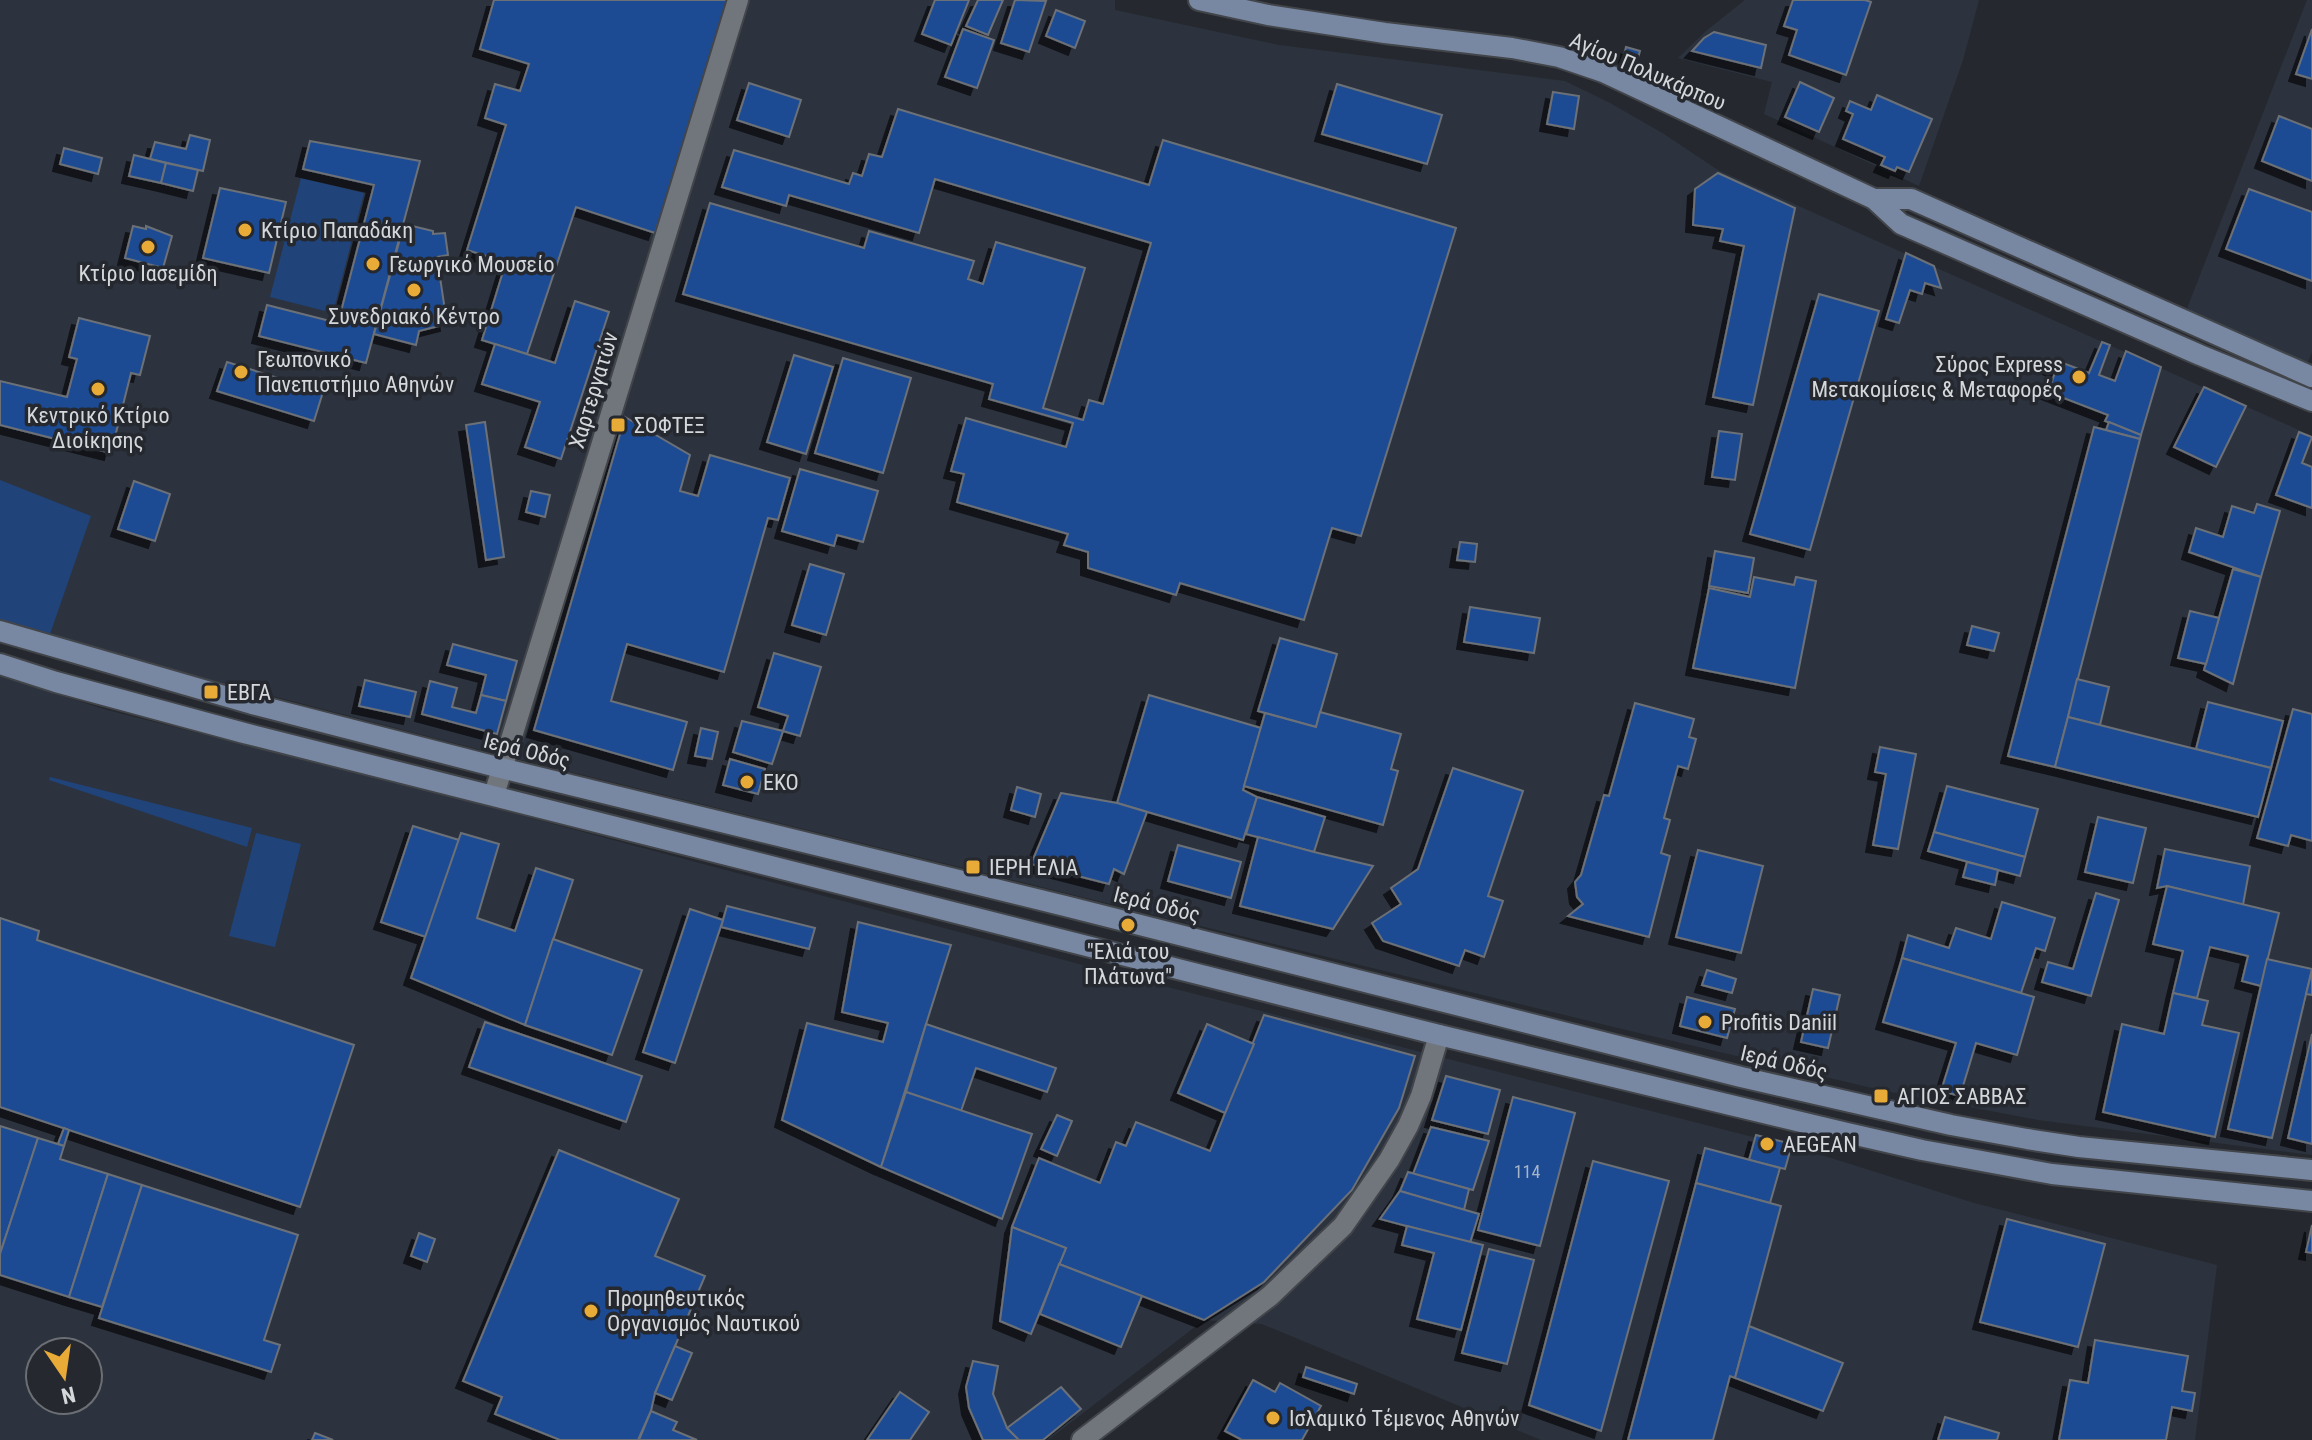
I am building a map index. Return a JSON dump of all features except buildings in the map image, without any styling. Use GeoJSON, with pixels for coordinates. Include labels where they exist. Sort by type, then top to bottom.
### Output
{"type":"FeatureCollection","features":[{"type":"Feature","properties":{"kind":"main road","name":"Αγίου Πολυκάρπου"},"geometry":{"type":"LineString","coordinates":[[1199,0],[1268,15],[1385,33],[1512,48],[1559,57],[1603,72],[1874,199],[1901,224],[2312,401]]}},
{"type":"Feature","properties":{"kind":"main road","name":"Αγίου Πολυκάρπου"},"geometry":{"type":"LineString","coordinates":[[1874,199],[1911,199],[2312,377]]}},
{"type":"Feature","properties":{"kind":"main road","name":"Ιερά Οδός"},"geometry":{"type":"LineString","coordinates":[[0,631],[252,704],[501,768],[1710,1069],[1951,1125],[2079,1147],[2312,1170]]}},
{"type":"Feature","properties":{"kind":"main road"},"geometry":{"type":"LineString","coordinates":[[0,664],[219,727],[1439,1035],[1847,1133],[2073,1178],[2312,1201]]}},
{"type":"Feature","properties":{"kind":"street","name":"Χαρτεργατών"},"geometry":{"type":"LineString","coordinates":[[494,795],[738,0]]}},
{"type":"Feature","properties":{"kind":"street"},"geometry":{"type":"LineString","coordinates":[[1082,1440],[1270,1296],[1343,1226],[1372,1187],[1408,1126],[1421,1096],[1439,1035]]}},
{"type":"Feature","properties":{"kind":"shaded area"},"geometry":{"type":"Polygon","coordinates":[[[0,0],[1115,0],[1115,10],[1279,45],[1565,81],[1664,134],[1718,170],[2312,436],[2312,1155],[2038,1120],[1885,1091],[477,749],[137,661],[0,620],[0,0]]]}},
{"type":"Feature","properties":{"kind":"shaded area"},"geometry":{"type":"Polygon","coordinates":[[[1745,0],[1979,0],[1963,60],[1919,186],[1764,114],[1772,82],[1678,58],[1745,0]]]}},
{"type":"Feature","properties":{"kind":"shaded area"},"geometry":{"type":"Polygon","coordinates":[[[2307,0],[2312,0],[2312,352],[2307,364],[2188,311],[2188,306],[2307,0]]]}},
{"type":"Feature","properties":{"kind":"shaded area"},"geometry":{"type":"Polygon","coordinates":[[[301,178],[364,193],[333,313],[270,297],[301,178]]]}},
{"type":"Feature","properties":{"kind":"shaded area"},"geometry":{"type":"Polygon","coordinates":[[[0,480],[91,516],[50,634],[0,620],[0,480]]]}},
{"type":"Feature","properties":{"kind":"shaded area"},"geometry":{"type":"Polygon","coordinates":[[[0,676],[107,710],[1815,1153],[1974,1203],[2217,1265],[2195,1440],[1541,1440],[1262,1324],[1204,1320],[1048,1440],[0,1440],[0,676]]]}},
{"type":"Feature","properties":{"kind":"shaded area"},"geometry":{"type":"Polygon","coordinates":[[[50,777],[252,828],[247,847],[49,780],[50,777]]]}},
{"type":"Feature","properties":{"kind":"shaded area"},"geometry":{"type":"Polygon","coordinates":[[[256,833],[301,844],[275,947],[229,936],[256,833]]]}},
{"type":"Feature","properties":{"kind":"place","name":"Κτίριο Παπαδάκη"},"geometry":{"type":"Point","coordinates":[245,230]}},
{"type":"Feature","properties":{"kind":"place","name":"Κτίριο Ιασεμίδη"},"geometry":{"type":"Point","coordinates":[148,247]}},
{"type":"Feature","properties":{"kind":"place","name":"Γεωργικό Μουσείο"},"geometry":{"type":"Point","coordinates":[373,264]}},
{"type":"Feature","properties":{"kind":"place","name":"Συνεδριακό Κέντρο"},"geometry":{"type":"Point","coordinates":[414,290]}},
{"type":"Feature","properties":{"kind":"place","name":"Γεωπονικό Πανεπιστήμιο Αθηνών"},"geometry":{"type":"Point","coordinates":[241,372]}},
{"type":"Feature","properties":{"kind":"place","name":"Σύρος Express Μετακομίσεις & Μεταφορές"},"geometry":{"type":"Point","coordinates":[2079,377]}},
{"type":"Feature","properties":{"kind":"place","name":"Κεντρικό Κτίριο Διοίκησης"},"geometry":{"type":"Point","coordinates":[98,389]}},
{"type":"Feature","properties":{"kind":"place","name":"ΣΟΦΤΕΞ"},"geometry":{"type":"Point","coordinates":[618,425]}},
{"type":"Feature","properties":{"kind":"place","name":"ΕΒΓΑ"},"geometry":{"type":"Point","coordinates":[211,692]}},
{"type":"Feature","properties":{"kind":"place","name":"EKO"},"geometry":{"type":"Point","coordinates":[747,782]}},
{"type":"Feature","properties":{"kind":"place","name":"ΙΕΡΗ ΕΛΙΑ"},"geometry":{"type":"Point","coordinates":[973,867]}},
{"type":"Feature","properties":{"kind":"place","name":"\"Ελιά του Πλάτωνα\""},"geometry":{"type":"Point","coordinates":[1128,925]}},
{"type":"Feature","properties":{"kind":"place","name":"Profitis Daniil"},"geometry":{"type":"Point","coordinates":[1705,1022]}},
{"type":"Feature","properties":{"kind":"place","name":"ΑΓΙΟΣ ΣΑΒΒΑΣ"},"geometry":{"type":"Point","coordinates":[1881,1096]}},
{"type":"Feature","properties":{"kind":"place","name":"AEGEAN"},"geometry":{"type":"Point","coordinates":[1767,1144]}},
{"type":"Feature","properties":{"kind":"place","name":"Προμηθευτικός Οργανισμός Ναυτικού"},"geometry":{"type":"Point","coordinates":[591,1311]}},
{"type":"Feature","properties":{"kind":"place","name":"Ισλαμικό Τέμενος Αθηνών"},"geometry":{"type":"Point","coordinates":[1273,1418]}}]}
